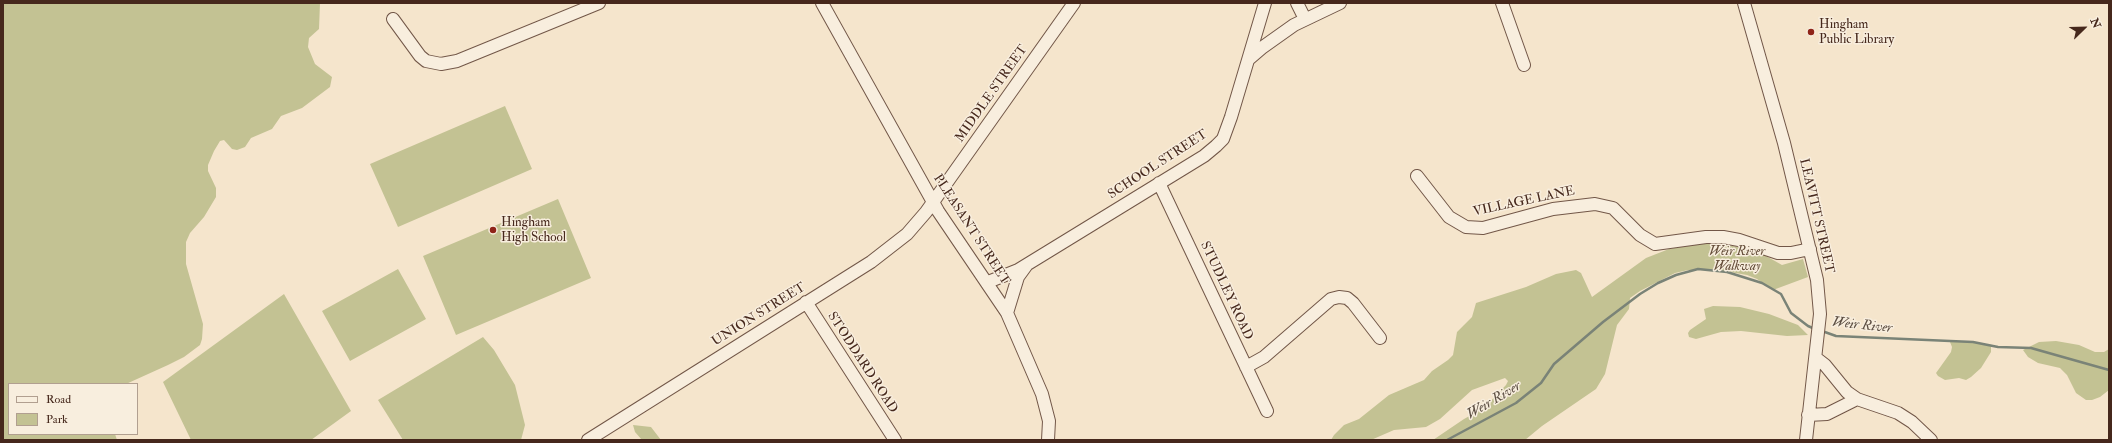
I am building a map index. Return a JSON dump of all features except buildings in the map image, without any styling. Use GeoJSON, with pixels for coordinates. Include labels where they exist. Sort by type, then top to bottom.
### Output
{"type":"FeatureCollection","features":[{"type":"Feature","properties":{"kind":"street"},"geometry":{"type":"LineString","coordinates":[[393,19],[420,56],[426,61],[441,64],[457,61],[599,3]]}},
{"type":"Feature","properties":{"kind":"street","name":"PLEASANT STREET"},"geometry":{"type":"LineString","coordinates":[[822,3],[933,202],[988,282],[1007,313],[1042,394],[1049,420],[1048,440]]}},
{"type":"Feature","properties":{"kind":"street","name":"MIDDLE STREET"},"geometry":{"type":"LineString","coordinates":[[933,202],[1074,3]]}},
{"type":"Feature","properties":{"kind":"street","name":"SCHOOL STREET"},"geometry":{"type":"LineString","coordinates":[[988,282],[998,279],[1028,264],[1159,182],[1204,156],[1222,139],[1231,117],[1265,3]]}},
{"type":"Feature","properties":{"kind":"street"},"geometry":{"type":"LineString","coordinates":[[1297,3],[1305,19]]}},
{"type":"Feature","properties":{"kind":"street"},"geometry":{"type":"LineString","coordinates":[[1248,60],[1263,47],[1305,19],[1340,3]]}},
{"type":"Feature","properties":{"kind":"street"},"geometry":{"type":"LineString","coordinates":[[1502,3],[1524,65]]}},
{"type":"Feature","properties":{"kind":"street","name":"LEAVITT STREET"},"geometry":{"type":"LineString","coordinates":[[1744,3],[1784,143],[1817,280],[1820,314],[1806,440]]}},
{"type":"Feature","properties":{"kind":"street","name":"VILLAGE LANE"},"geometry":{"type":"LineString","coordinates":[[1417,176],[1449,217],[1466,227],[1483,228],[1553,209],[1594,204],[1614,208],[1640,235],[1655,244],[1699,238],[1723,237],[1739,240],[1778,253],[1791,253],[1810,249]]}},
{"type":"Feature","properties":{"kind":"street","name":"STUDLEY ROAD"},"geometry":{"type":"LineString","coordinates":[[1159,182],[1267,411]]}},
{"type":"Feature","properties":{"kind":"street","name":"UNION STREET"},"geometry":{"type":"LineString","coordinates":[[588,440],[894,245],[917,224],[933,202]]}},
{"type":"Feature","properties":{"kind":"street","name":"SCHOOL STREET"},"geometry":{"type":"LineString","coordinates":[[1007,313],[1018,277],[1028,264]]}},
{"type":"Feature","properties":{"kind":"street"},"geometry":{"type":"LineString","coordinates":[[1246,367],[1264,357],[1324,305],[1335,298],[1347,298],[1353,303],[1380,338]]}},
{"type":"Feature","properties":{"kind":"street","name":"STODDARD ROAD"},"geometry":{"type":"LineString","coordinates":[[806,302],[894,440]]}},
{"type":"Feature","properties":{"kind":"street"},"geometry":{"type":"LineString","coordinates":[[1816,352],[1847,392],[1857,399],[1898,413],[1912,422],[1931,440]]}},
{"type":"Feature","properties":{"kind":"street"},"geometry":{"type":"LineString","coordinates":[[1808,415],[1827,414],[1857,399]]}},
{"type":"Feature","properties":{"kind":"green space"},"geometry":{"type":"Polygon","coordinates":[[[3,3],[320,3],[319,29],[309,38],[308,47],[315,64],[332,77],[330,87],[302,108],[281,116],[272,129],[251,138],[245,147],[237,150],[232,149],[224,140],[220,141],[208,165],[208,171],[216,188],[216,197],[204,217],[190,233],[186,242],[186,264],[203,324],[200,345],[184,357],[128,383],[8,383],[8,435],[115,435],[117,440],[3,440],[3,3]]]}},
{"type":"Feature","properties":{"kind":"green space"},"geometry":{"type":"Polygon","coordinates":[[[505,106],[532,169],[398,227],[370,164],[505,106]]]}},
{"type":"Feature","properties":{"kind":"green space"},"geometry":{"type":"Polygon","coordinates":[[[558,199],[591,278],[456,335],[423,256],[558,199]]]}},
{"type":"Feature","properties":{"kind":"green space","name":"Weir River Walkway"},"geometry":{"type":"Polygon","coordinates":[[[1704,243],[1745,248],[1766,256],[1782,265],[1803,259],[1808,277],[1773,290],[1757,279],[1747,275],[1719,270],[1688,270],[1675,273],[1640,291],[1630,298],[1629,309],[1617,325],[1605,374],[1596,389],[1542,426],[1525,440],[1433,440],[1464,419],[1484,408],[1506,385],[1508,381],[1505,378],[1472,390],[1440,419],[1426,427],[1394,430],[1371,440],[1331,440],[1344,425],[1359,419],[1389,395],[1424,380],[1432,371],[1448,360],[1453,355],[1457,332],[1472,317],[1476,303],[1526,287],[1556,274],[1576,270],[1581,273],[1592,297],[1646,258],[1669,249],[1704,243]]]}},
{"type":"Feature","properties":{"kind":"green space"},"geometry":{"type":"Polygon","coordinates":[[[398,269],[426,319],[350,361],[322,311],[398,269]]]}},
{"type":"Feature","properties":{"kind":"green space"},"geometry":{"type":"Polygon","coordinates":[[[284,294],[351,411],[311,440],[191,440],[163,382],[284,294]]]}},
{"type":"Feature","properties":{"kind":"green space"},"geometry":{"type":"Polygon","coordinates":[[[1713,306],[1740,307],[1769,314],[1798,325],[1808,335],[1787,336],[1741,331],[1721,332],[1696,339],[1689,337],[1688,333],[1690,330],[1706,319],[1704,309],[1713,306]]]}},
{"type":"Feature","properties":{"kind":"green space"},"geometry":{"type":"Polygon","coordinates":[[[483,337],[494,350],[515,385],[525,425],[521,440],[403,440],[378,400],[483,337]]]}},
{"type":"Feature","properties":{"kind":"green space"},"geometry":{"type":"Polygon","coordinates":[[[2056,341],[2079,345],[2095,352],[2104,352],[2109,349],[2109,390],[2100,397],[2092,400],[2086,400],[2076,393],[2067,375],[2060,368],[2038,363],[2028,357],[2023,350],[2039,342],[2056,341]]]}},
{"type":"Feature","properties":{"kind":"green space"},"geometry":{"type":"Polygon","coordinates":[[[1950,342],[1971,342],[1991,345],[1991,352],[1981,368],[1971,377],[1966,380],[1959,378],[1945,380],[1936,373],[1951,352],[1952,347],[1950,342]]]}},
{"type":"Feature","properties":{"kind":"green space"},"geometry":{"type":"Polygon","coordinates":[[[633,425],[651,427],[661,440],[642,440],[635,432],[633,425]]]}},
{"type":"Feature","properties":{"kind":"waterway","name":"Weir River"},"geometry":{"type":"LineString","coordinates":[[1447,440],[1516,403],[1541,383],[1554,364],[1603,322],[1640,294],[1658,283],[1676,275],[1698,269],[1727,272],[1762,283],[1781,294],[1791,313],[1808,326],[1815,329]]}},
{"type":"Feature","properties":{"kind":"waterway","name":"Weir River"},"geometry":{"type":"LineString","coordinates":[[1822,331],[1836,336],[1973,342],[1998,347],[2031,348],[2109,370]]}},
{"type":"Feature","properties":{"kind":"place","name":"Hingham Public Library"},"geometry":{"type":"Point","coordinates":[1811,32]}},
{"type":"Feature","properties":{"kind":"place","name":"Hingham High School"},"geometry":{"type":"Point","coordinates":[493,230]}}]}
